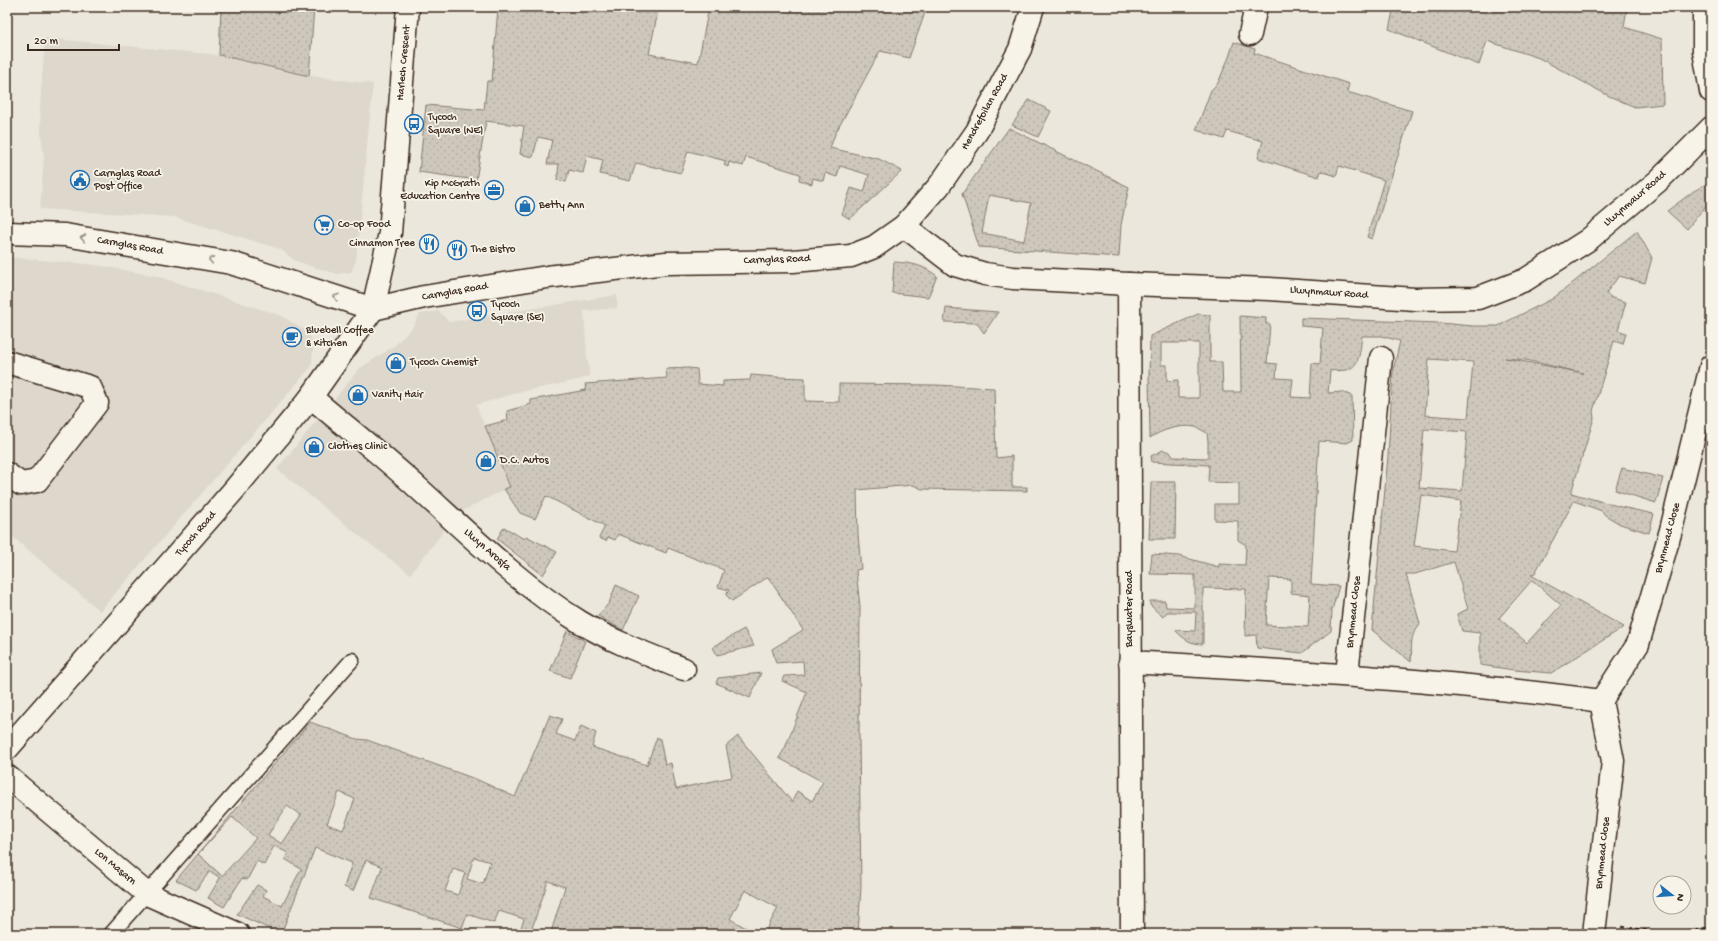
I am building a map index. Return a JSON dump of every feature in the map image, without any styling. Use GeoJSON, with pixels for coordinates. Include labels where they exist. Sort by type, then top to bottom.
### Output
{"type":"FeatureCollection","features":[{"type":"Feature","properties":{"kind":"street","name":"Harlech Crescent"},"geometry":{"type":"LineString","coordinates":[[373,309],[390,233],[408,7]]}},
{"type":"Feature","properties":{"kind":"street","name":"Hendrefoilan Road"},"geometry":{"type":"LineString","coordinates":[[904,226],[939,186],[977,131],[1020,49],[1033,7]]}},
{"type":"Feature","properties":{"kind":"street"},"geometry":{"type":"LineString","coordinates":[[1250,34],[1256,7]]}},
{"type":"Feature","properties":{"kind":"street"},"geometry":{"type":"LineString","coordinates":[[1704,7],[1704,51],[1711,91]]}},
{"type":"Feature","properties":{"kind":"street","name":"Llwynmawr Road"},"geometry":{"type":"LineString","coordinates":[[904,226],[955,266],[985,274],[1013,278],[1269,289],[1415,299],[1478,298],[1525,280],[1588,240],[1658,181],[1711,128]]}},
{"type":"Feature","properties":{"kind":"street","name":"Carnglas Road"},"geometry":{"type":"LineString","coordinates":[[7,233],[65,234],[231,263],[373,309],[424,297],[525,280],[658,264],[794,261],[851,256],[874,247],[904,226]]}},
{"type":"Feature","properties":{"kind":"street","name":"Bayswater Road"},"geometry":{"type":"LineString","coordinates":[[1129,284],[1132,934]]}},
{"type":"Feature","properties":{"kind":"street","name":"Tycoch Road"},"geometry":{"type":"LineString","coordinates":[[7,750],[234,490],[311,397],[373,309]]}},
{"type":"Feature","properties":{"kind":"street","name":"Brynmead Close"},"geometry":{"type":"LineString","coordinates":[[1347,674],[1381,358]]}},
{"type":"Feature","properties":{"kind":"street"},"geometry":{"type":"LineString","coordinates":[[7,362],[90,387],[96,403],[37,481],[21,484],[7,474]]}},
{"type":"Feature","properties":{"kind":"street","name":"Brynmead Close"},"geometry":{"type":"LineString","coordinates":[[1595,929],[1613,761],[1601,701],[1638,644],[1671,530],[1711,366]]}},
{"type":"Feature","properties":{"kind":"street","name":"Llwyn Arosfa"},"geometry":{"type":"LineString","coordinates":[[311,397],[396,468],[482,546],[546,598],[580,621],[610,638],[684,669]]}},
{"type":"Feature","properties":{"kind":"street"},"geometry":{"type":"LineString","coordinates":[[1130,662],[1347,674],[1538,693],[1601,701]]}},
{"type":"Feature","properties":{"kind":"street","name":"Lon Masarn"},"geometry":{"type":"LineString","coordinates":[[7,776],[147,894],[238,934]]}},
{"type":"Feature","properties":{"kind":"lane"},"geometry":{"type":"LineString","coordinates":[[111,934],[352,660]]}},
{"type":"Feature","properties":{"kind":"path"},"geometry":{"type":"LineString","coordinates":[[1675,934],[1711,927]]}},
{"type":"Feature","properties":{"kind":"path"},"geometry":{"type":"LineString","coordinates":[[1595,929],[1672,934]]}},
{"type":"Feature","properties":{"kind":"shaded area"},"geometry":{"type":"Polygon","coordinates":[[[221,7],[314,7],[309,76],[219,55],[221,7]]]}},
{"type":"Feature","properties":{"kind":"shaded area"},"geometry":{"type":"Polygon","coordinates":[[[498,7],[659,7],[649,54],[698,63],[709,7],[927,7],[909,58],[880,51],[835,134],[830,148],[879,159],[902,171],[850,219],[842,214],[851,188],[864,192],[869,175],[840,166],[837,177],[825,173],[823,181],[813,178],[812,184],[799,180],[800,174],[746,157],[743,166],[729,162],[728,167],[724,165],[726,161],[688,151],[681,173],[636,163],[630,181],[600,174],[603,160],[587,156],[583,173],[569,170],[566,182],[557,180],[559,164],[547,164],[552,140],[538,137],[533,157],[520,154],[524,126],[486,121],[476,180],[419,172],[426,105],[484,110],[487,81],[492,81],[498,7]]]}},
{"type":"Feature","properties":{"kind":"shaded area"},"geometry":{"type":"Polygon","coordinates":[[[1394,7],[1627,7],[1624,27],[1662,39],[1663,104],[1635,107],[1609,96],[1539,58],[1487,41],[1479,65],[1389,29],[1394,7]]]}},
{"type":"Feature","properties":{"kind":"shaded area"},"geometry":{"type":"Polygon","coordinates":[[[45,38],[219,55],[304,75],[373,84],[356,261],[351,272],[338,274],[313,267],[294,260],[280,249],[174,217],[40,209],[44,157],[40,107],[45,38]]]}},
{"type":"Feature","properties":{"kind":"shaded area"},"geometry":{"type":"Polygon","coordinates":[[[7,40],[10,40],[7,85],[7,40]]]}},
{"type":"Feature","properties":{"kind":"shaded area"},"geometry":{"type":"Polygon","coordinates":[[[1234,42],[1255,49],[1254,53],[1349,84],[1347,92],[1412,111],[1372,239],[1367,237],[1384,180],[1339,166],[1336,176],[1321,171],[1319,177],[1258,158],[1263,141],[1227,131],[1224,139],[1196,130],[1211,90],[1218,83],[1234,42]]]}},
{"type":"Feature","properties":{"kind":"shaded area"},"geometry":{"type":"Polygon","coordinates":[[[1029,100],[1051,111],[1038,137],[1012,125],[1029,100]]]}},
{"type":"Feature","properties":{"kind":"shaded area"},"geometry":{"type":"Polygon","coordinates":[[[1009,128],[1129,187],[1121,225],[1119,257],[979,247],[962,194],[1009,128]],[[989,195],[982,233],[1024,241],[1031,203],[989,195]]]}},
{"type":"Feature","properties":{"kind":"shaded area"},"geometry":{"type":"Polygon","coordinates":[[[1711,181],[1711,201],[1687,229],[1667,211],[1694,191],[1711,181]]]}},
{"type":"Feature","properties":{"kind":"shaded area"},"geometry":{"type":"Polygon","coordinates":[[[1637,231],[1652,258],[1645,283],[1619,276],[1606,293],[1612,298],[1626,302],[1618,330],[1626,333],[1623,344],[1614,341],[1593,411],[1594,418],[1571,493],[1621,507],[1654,514],[1649,533],[1620,524],[1605,515],[1602,511],[1574,501],[1535,573],[1531,575],[1624,627],[1551,673],[1480,665],[1480,633],[1462,631],[1457,614],[1468,609],[1454,562],[1415,574],[1406,574],[1420,624],[1412,638],[1411,662],[1372,630],[1388,456],[1393,371],[1400,341],[1381,336],[1362,336],[1359,356],[1355,365],[1346,370],[1330,371],[1328,393],[1342,392],[1352,396],[1353,440],[1347,443],[1319,441],[1311,584],[1339,586],[1332,610],[1331,631],[1302,653],[1257,648],[1256,635],[1245,636],[1246,589],[1203,588],[1203,644],[1198,644],[1181,636],[1175,630],[1195,631],[1196,612],[1167,612],[1163,617],[1150,605],[1150,601],[1165,601],[1166,607],[1195,608],[1195,575],[1150,574],[1152,554],[1179,556],[1219,567],[1219,564],[1245,565],[1246,545],[1238,540],[1238,521],[1215,520],[1215,504],[1239,504],[1239,483],[1208,482],[1209,465],[1152,462],[1151,456],[1163,450],[1170,452],[1173,457],[1208,458],[1208,441],[1207,433],[1196,427],[1189,426],[1171,428],[1150,438],[1150,336],[1198,314],[1210,315],[1210,362],[1222,362],[1223,392],[1241,392],[1240,316],[1266,318],[1266,324],[1270,324],[1267,363],[1277,364],[1276,378],[1293,379],[1291,397],[1310,398],[1312,363],[1320,364],[1323,328],[1301,326],[1301,318],[1498,326],[1552,299],[1637,231]],[[1161,343],[1161,365],[1167,365],[1167,381],[1178,380],[1178,398],[1199,398],[1199,343],[1161,343]],[[1505,358],[1583,373],[1526,360],[1505,358]],[[1429,359],[1425,415],[1468,418],[1473,362],[1429,359]],[[1424,429],[1419,488],[1462,491],[1467,432],[1424,429]],[[1421,495],[1414,546],[1454,551],[1461,501],[1421,495]],[[1269,578],[1266,625],[1308,627],[1310,595],[1291,593],[1291,579],[1269,578]],[[1532,580],[1499,618],[1527,643],[1561,605],[1532,580]]]}},
{"type":"Feature","properties":{"kind":"shaded area"},"geometry":{"type":"Polygon","coordinates":[[[7,257],[97,265],[156,276],[280,315],[305,330],[314,343],[311,367],[100,611],[7,532],[7,257]]]}},
{"type":"Feature","properties":{"kind":"shaded area"},"geometry":{"type":"Polygon","coordinates":[[[894,262],[917,265],[927,269],[937,276],[928,297],[892,293],[894,262]]]}},
{"type":"Feature","properties":{"kind":"shaded area"},"geometry":{"type":"Polygon","coordinates":[[[617,295],[617,308],[584,311],[587,357],[590,376],[517,393],[476,405],[510,487],[464,510],[447,527],[410,574],[362,538],[277,469],[359,369],[394,346],[412,328],[420,314],[439,311],[449,322],[617,295]]]}},
{"type":"Feature","properties":{"kind":"shaded area"},"geometry":{"type":"Polygon","coordinates":[[[946,308],[998,312],[984,333],[977,323],[944,322],[946,308]]]}},
{"type":"Feature","properties":{"kind":"shaded area"},"geometry":{"type":"Polygon","coordinates":[[[666,369],[697,369],[698,384],[723,386],[723,381],[750,380],[751,375],[805,378],[805,401],[839,402],[839,384],[936,385],[994,388],[996,458],[1012,456],[1012,487],[1027,487],[1027,491],[922,489],[913,485],[857,490],[858,534],[861,569],[856,570],[860,607],[859,736],[861,887],[858,934],[764,934],[778,908],[745,890],[730,919],[757,934],[634,934],[630,932],[629,934],[556,934],[551,932],[565,887],[548,881],[530,934],[519,934],[524,919],[499,911],[494,923],[467,914],[462,928],[371,898],[382,867],[366,860],[353,891],[344,887],[352,863],[315,848],[281,934],[237,914],[257,885],[266,890],[263,896],[282,906],[301,869],[285,859],[288,853],[274,846],[264,865],[257,861],[247,880],[242,878],[224,907],[208,898],[220,878],[210,871],[196,890],[176,880],[198,854],[222,876],[256,838],[232,817],[199,853],[310,722],[357,739],[367,740],[478,780],[515,797],[550,715],[562,719],[556,734],[575,741],[581,726],[596,733],[592,747],[647,765],[657,737],[660,739],[665,765],[671,763],[676,789],[732,777],[726,746],[738,736],[792,802],[797,791],[812,801],[823,782],[779,758],[785,748],[807,692],[782,681],[784,676],[804,675],[803,661],[776,663],[772,649],[803,630],[768,577],[732,601],[726,595],[729,590],[718,587],[724,570],[668,548],[666,553],[618,534],[615,540],[608,537],[606,541],[599,538],[605,526],[546,496],[535,519],[520,513],[504,489],[510,487],[485,426],[508,420],[507,411],[531,404],[531,400],[586,390],[585,384],[667,378],[666,369]],[[339,792],[327,824],[343,830],[355,799],[339,792]],[[287,806],[268,835],[282,844],[301,815],[287,806]],[[474,857],[467,879],[483,884],[490,862],[474,857]],[[453,869],[445,891],[458,895],[465,873],[453,869]]]}},
{"type":"Feature","properties":{"kind":"shaded area"},"geometry":{"type":"Polygon","coordinates":[[[1622,468],[1663,478],[1656,503],[1615,490],[1622,468]]]}},
{"type":"Feature","properties":{"kind":"shaded area"},"geometry":{"type":"Polygon","coordinates":[[[1151,482],[1176,482],[1175,539],[1149,539],[1151,482]]]}},
{"type":"Feature","properties":{"kind":"shaded area"},"geometry":{"type":"Polygon","coordinates":[[[504,527],[524,539],[526,536],[557,552],[543,575],[497,539],[504,527]]]}},
{"type":"Feature","properties":{"kind":"shaded area"},"geometry":{"type":"Polygon","coordinates":[[[616,585],[639,596],[623,630],[598,616],[609,603],[616,585]]]}},
{"type":"Feature","properties":{"kind":"shaded area"},"geometry":{"type":"Polygon","coordinates":[[[744,629],[754,646],[717,655],[713,647],[744,629]]]}},
{"type":"Feature","properties":{"kind":"shaded area"},"geometry":{"type":"Polygon","coordinates":[[[567,631],[585,641],[570,678],[550,671],[567,631]]]}},
{"type":"Feature","properties":{"kind":"shaded area"},"geometry":{"type":"Polygon","coordinates":[[[761,673],[750,698],[716,683],[718,678],[761,673]]]}},
{"type":"Feature","properties":{"kind":"place","name":"Tycoch Square (NE)"},"geometry":{"type":"Point","coordinates":[414,124]}},
{"type":"Feature","properties":{"kind":"place","name":"Carnglas Road Post Office"},"geometry":{"type":"Point","coordinates":[80,180]}},
{"type":"Feature","properties":{"kind":"place","name":"Kip McGrath Education Centre"},"geometry":{"type":"Point","coordinates":[494,190]}},
{"type":"Feature","properties":{"kind":"place","name":"Betty Ann"},"geometry":{"type":"Point","coordinates":[525,206]}},
{"type":"Feature","properties":{"kind":"place","name":"Co-op Food"},"geometry":{"type":"Point","coordinates":[324,225]}},
{"type":"Feature","properties":{"kind":"place","name":"Cinnamon Tree"},"geometry":{"type":"Point","coordinates":[429,244]}},
{"type":"Feature","properties":{"kind":"place","name":"The Bistro"},"geometry":{"type":"Point","coordinates":[457,250]}},
{"type":"Feature","properties":{"kind":"place","name":"Tycoch Square (SE)"},"geometry":{"type":"Point","coordinates":[477,311]}},
{"type":"Feature","properties":{"kind":"place","name":"Bluebell Coffee & Kitchen"},"geometry":{"type":"Point","coordinates":[292,337]}},
{"type":"Feature","properties":{"kind":"place","name":"Tycoch Chemist"},"geometry":{"type":"Point","coordinates":[396,363]}},
{"type":"Feature","properties":{"kind":"place","name":"Vanity Hair"},"geometry":{"type":"Point","coordinates":[358,395]}},
{"type":"Feature","properties":{"kind":"place","name":"Clothes Clinic"},"geometry":{"type":"Point","coordinates":[314,447]}},
{"type":"Feature","properties":{"kind":"place","name":"D.C. Autos"},"geometry":{"type":"Point","coordinates":[486,461]}}]}
